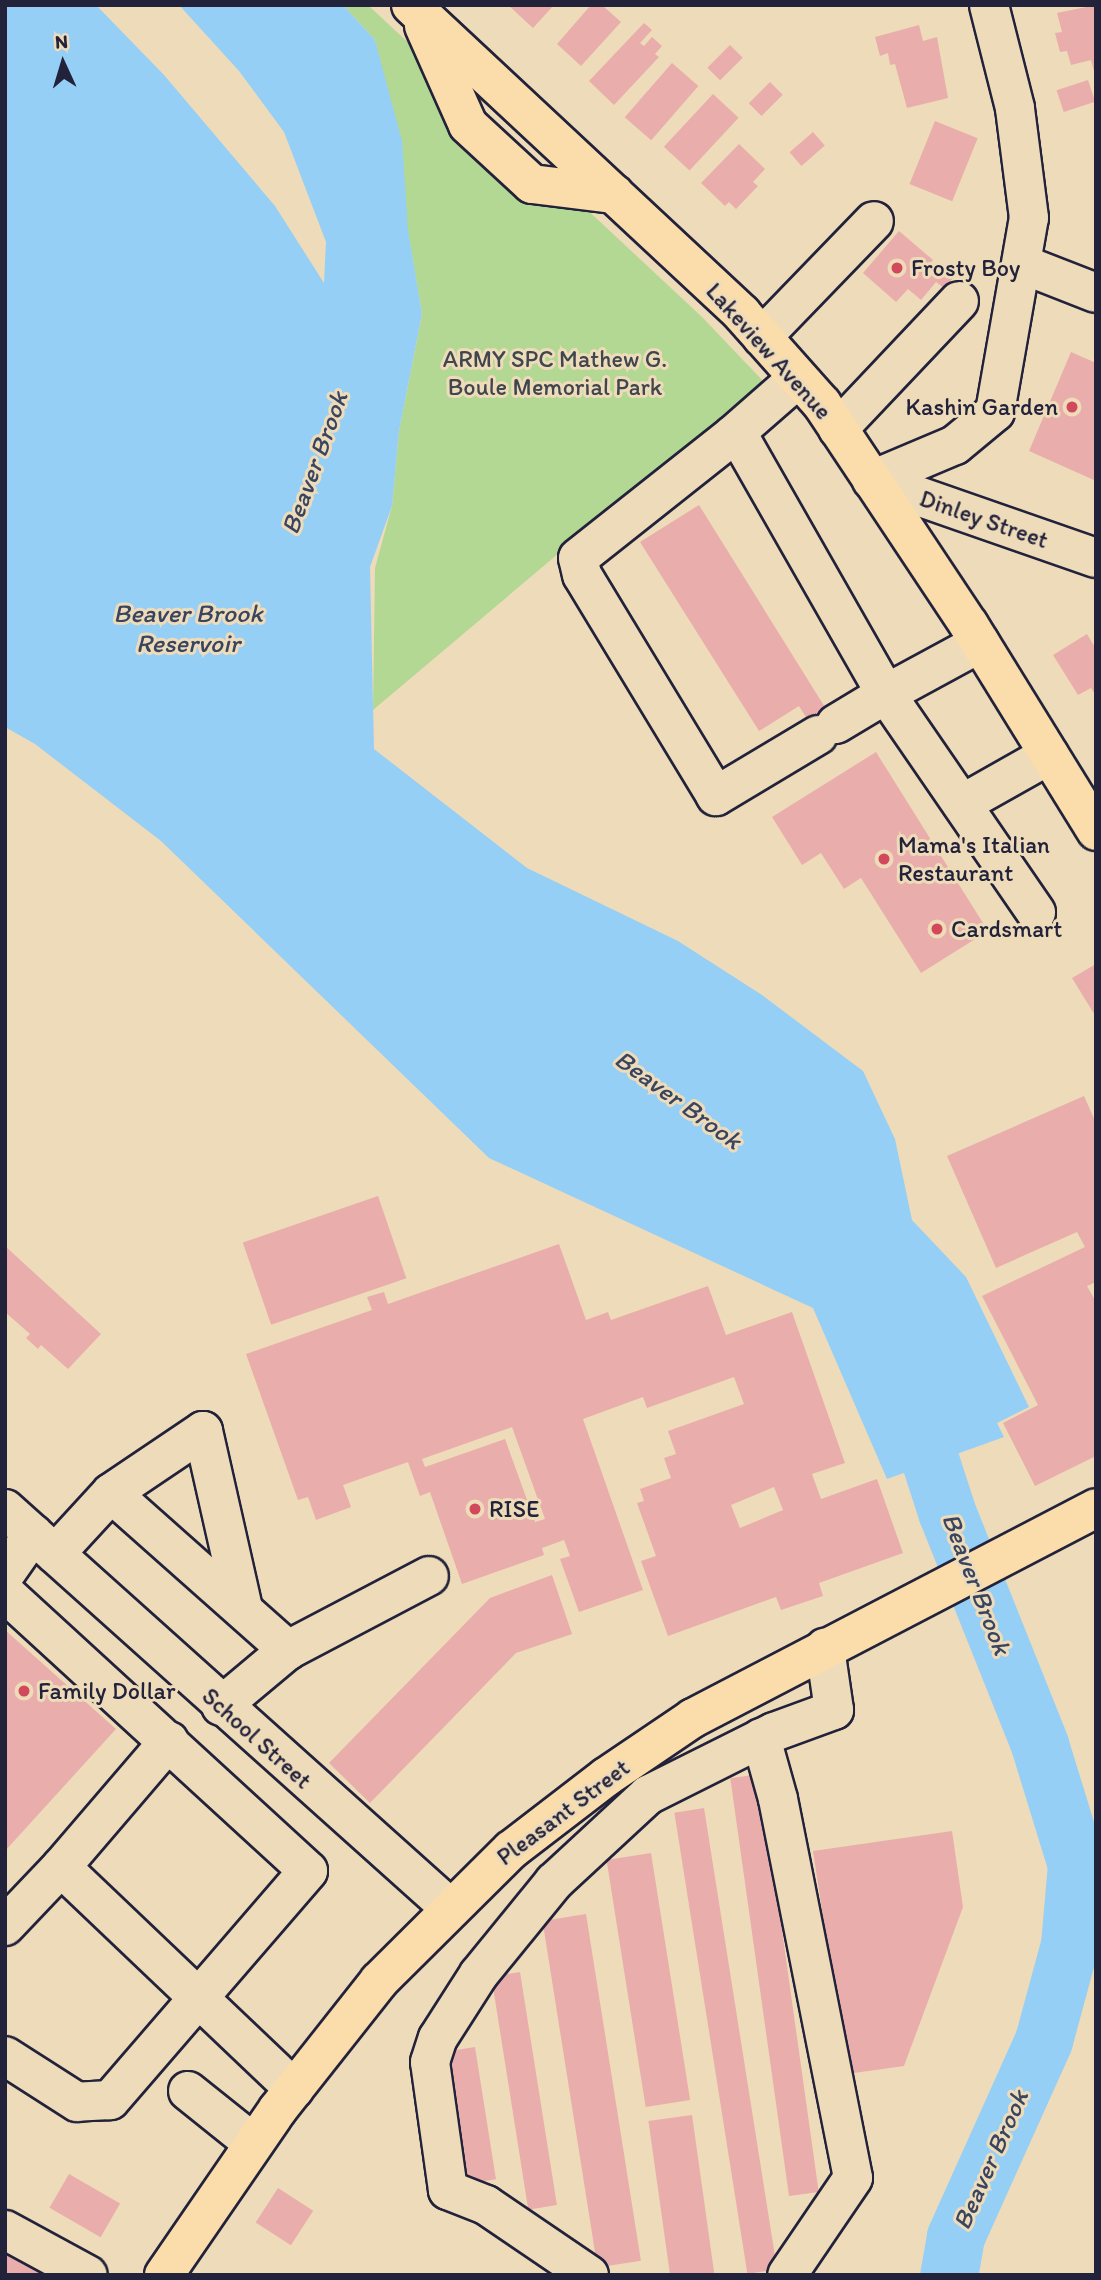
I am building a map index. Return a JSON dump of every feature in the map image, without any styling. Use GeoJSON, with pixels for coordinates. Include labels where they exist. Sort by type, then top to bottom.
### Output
{"type":"FeatureCollection","features":[{"type":"Feature","properties":{"kind":"main road","name":"Lakeview Avenue"},"geometry":{"type":"LineString","coordinates":[[414,8],[614,194],[762,337],[798,378],[838,429],[980,643],[1096,831]]}},
{"type":"Feature","properties":{"kind":"main road","name":"Pleasant Street"},"geometry":{"type":"LineString","coordinates":[[164,2275],[253,2143],[379,1981],[449,1907],[564,1807],[693,1718],[1083,1516]]}},
{"type":"Feature","properties":{"kind":"street"},"geometry":{"type":"LineString","coordinates":[[872,480],[955,445],[995,412],[1028,218],[1015,108],[989,5]]}},
{"type":"Feature","properties":{"kind":"street"},"geometry":{"type":"LineString","coordinates":[[762,337],[874,221]]}},
{"type":"Feature","properties":{"kind":"street"},"geometry":{"type":"LineString","coordinates":[[1021,264],[1096,293]]}},
{"type":"Feature","properties":{"kind":"street"},"geometry":{"type":"LineString","coordinates":[[838,429],[959,301]]}},
{"type":"Feature","properties":{"kind":"street"},"geometry":{"type":"LineString","coordinates":[[798,378],[733,435],[578,558],[582,575],[716,796],[886,694],[980,643]]}},
{"type":"Feature","properties":{"kind":"street"},"geometry":{"type":"LineString","coordinates":[[733,435],[741,440],[886,694],[1036,912]]}},
{"type":"Feature","properties":{"kind":"street","name":"Dinley Street"},"geometry":{"type":"LineString","coordinates":[[872,480],[1096,558]]}},
{"type":"Feature","properties":{"kind":"street"},"geometry":{"type":"LineString","coordinates":[[962,804],[1049,755]]}},
{"type":"Feature","properties":{"kind":"street"},"geometry":{"type":"LineString","coordinates":[[5,1574],[111,1493],[203,1431],[243,1609]]}},
{"type":"Feature","properties":{"kind":"street"},"geometry":{"type":"LineString","coordinates":[[111,1493],[288,1650]]}},
{"type":"Feature","properties":{"kind":"street","name":"School Street"},"geometry":{"type":"LineString","coordinates":[[5,1509],[221,1706],[449,1907]]}},
{"type":"Feature","properties":{"kind":"street"},"geometry":{"type":"LineString","coordinates":[[221,1706],[288,1650],[429,1576]]}},
{"type":"Feature","properties":{"kind":"street"},"geometry":{"type":"LineString","coordinates":[[5,1593],[308,1871],[110,2100],[77,2102],[5,2056]]}},
{"type":"Feature","properties":{"kind":"street"},"geometry":{"type":"LineString","coordinates":[[589,2275],[486,2205],[448,2190],[430,2062],[438,2038],[479,1973],[554,1882],[648,1796],[761,1738],[834,1710],[825,1648]]}},
{"type":"Feature","properties":{"kind":"street"},"geometry":{"type":"LineString","coordinates":[[761,1738],[778,1799],[853,2178],[787,2275]]}},
{"type":"Feature","properties":{"kind":"street"},"geometry":{"type":"LineString","coordinates":[[5,1926],[61,1867],[169,1741]]}},
{"type":"Feature","properties":{"kind":"street"},"geometry":{"type":"LineString","coordinates":[[61,1867],[294,2089]]}},
{"type":"Feature","properties":{"kind":"street"},"geometry":{"type":"LineString","coordinates":[[188,2091],[253,2143]]}},
{"type":"Feature","properties":{"kind":"street"},"geometry":{"type":"LineString","coordinates":[[5,2230],[88,2275]]}},
{"type":"Feature","properties":{"kind":"green space","name":"ARMY SPC Mathew G. Boule Memorial Park"},"geometry":{"type":"Polygon","coordinates":[[[343,5],[368,5],[702,317],[763,381],[373,710],[375,568],[392,506],[399,431],[422,314],[375,40],[343,5]]]}},
{"type":"Feature","properties":{"kind":"water","name":"Beaver Brook Reservoir"},"geometry":{"type":"Polygon","coordinates":[[[5,5],[96,5],[164,75],[275,206],[324,283],[326,242],[284,132],[239,71],[179,5],[343,5],[375,40],[402,141],[408,230],[422,314],[399,431],[392,506],[370,567],[374,749],[527,868],[678,941],[762,995],[863,1071],[895,1139],[912,1220],[966,1277],[1029,1407],[997,1423],[1004,1437],[887,1479],[813,1308],[489,1158],[161,841],[35,744],[5,727],[5,5]]]}},
{"type":"Feature","properties":{"kind":"building"},"geometry":{"type":"Polygon","coordinates":[[[508,5],[554,5],[533,28],[508,5]]]}},
{"type":"Feature","properties":{"kind":"building"},"geometry":{"type":"Polygon","coordinates":[[[591,5],[602,5],[621,22],[581,66],[557,44],[591,5]]]}},
{"type":"Feature","properties":{"kind":"building"},"geometry":{"type":"Polygon","coordinates":[[[1096,5],[1095,75],[1091,60],[1071,65],[1067,51],[1060,52],[1055,33],[1062,32],[1057,13],[1096,5]]]}},
{"type":"Feature","properties":{"kind":"building"},"geometry":{"type":"Polygon","coordinates":[[[644,23],[652,30],[640,43],[644,46],[652,37],[662,46],[655,54],[659,57],[614,105],[589,81],[644,23]]]}},
{"type":"Feature","properties":{"kind":"building"},"geometry":{"type":"Polygon","coordinates":[[[919,25],[923,41],[937,37],[948,98],[907,108],[895,64],[890,65],[888,53],[880,56],[875,37],[919,25]]]}},
{"type":"Feature","properties":{"kind":"building"},"geometry":{"type":"Polygon","coordinates":[[[730,45],[743,58],[720,80],[707,68],[730,45]]]}},
{"type":"Feature","properties":{"kind":"building"},"geometry":{"type":"Polygon","coordinates":[[[672,63],[698,86],[651,140],[625,117],[672,63]]]}},
{"type":"Feature","properties":{"kind":"building"},"geometry":{"type":"Polygon","coordinates":[[[1088,80],[1095,102],[1064,112],[1057,90],[1088,80]]]}},
{"type":"Feature","properties":{"kind":"building"},"geometry":{"type":"Polygon","coordinates":[[[770,82],[783,95],[762,116],[749,103],[770,82]]]}},
{"type":"Feature","properties":{"kind":"building"},"geometry":{"type":"Polygon","coordinates":[[[713,94],[739,118],[689,171],[664,147],[713,94]]]}},
{"type":"Feature","properties":{"kind":"building"},"geometry":{"type":"Polygon","coordinates":[[[935,121],[978,138],[952,201],[910,184],[935,121]]]}},
{"type":"Feature","properties":{"kind":"building"},"geometry":{"type":"Polygon","coordinates":[[[813,132],[825,146],[801,166],[790,152],[813,132]]]}},
{"type":"Feature","properties":{"kind":"building"},"geometry":{"type":"Polygon","coordinates":[[[739,144],[765,169],[753,182],[758,186],[736,209],[729,202],[725,206],[701,183],[739,144]]]}},
{"type":"Feature","properties":{"kind":"building","name":"Frosty Boy"},"geometry":{"type":"Polygon","coordinates":[[[899,231],[933,260],[924,271],[931,276],[942,264],[955,276],[944,288],[936,282],[921,300],[908,289],[896,302],[863,273],[899,231]]]}},
{"type":"Feature","properties":{"kind":"building","name":"Kashin Garden"},"geometry":{"type":"Polygon","coordinates":[[[1071,352],[1096,363],[1096,481],[1029,451],[1071,352]]]}},
{"type":"Feature","properties":{"kind":"building"},"geometry":{"type":"Polygon","coordinates":[[[699,505],[841,733],[823,744],[799,706],[759,731],[640,542],[699,505]]]}},
{"type":"Feature","properties":{"kind":"building"},"geometry":{"type":"Polygon","coordinates":[[[1087,634],[1096,649],[1096,696],[1091,688],[1078,695],[1053,655],[1087,634]]]}},
{"type":"Feature","properties":{"kind":"building","name":"Mama's Italian Restaurant"},"geometry":{"type":"Polygon","coordinates":[[[876,752],[988,931],[921,973],[861,878],[844,889],[821,853],[802,865],[772,817],[876,752]]]}},
{"type":"Feature","properties":{"kind":"building"},"geometry":{"type":"Polygon","coordinates":[[[1096,964],[1096,1017],[1072,978],[1096,964]]]}},
{"type":"Feature","properties":{"kind":"building"},"geometry":{"type":"Polygon","coordinates":[[[1084,1096],[1096,1123],[1096,1282],[1087,1286],[1096,1302],[1096,1456],[1035,1486],[1003,1423],[1038,1405],[982,1296],[1085,1247],[1077,1232],[996,1268],[947,1156],[1084,1096]]]}},
{"type":"Feature","properties":{"kind":"building"},"geometry":{"type":"Polygon","coordinates":[[[378,1196],[406,1278],[271,1325],[243,1243],[378,1196]]]}},
{"type":"Feature","properties":{"kind":"building"},"geometry":{"type":"Polygon","coordinates":[[[559,1244],[586,1320],[608,1312],[611,1320],[708,1286],[726,1335],[792,1312],[845,1463],[812,1474],[821,1499],[877,1479],[903,1553],[819,1583],[823,1596],[781,1610],[776,1597],[668,1636],[641,1561],[656,1556],[637,1503],[644,1501],[640,1489],[671,1478],[664,1458],[676,1454],[668,1431],[744,1404],[734,1377],[647,1408],[643,1397],[583,1419],[643,1590],[579,1612],[560,1559],[570,1556],[564,1540],[542,1548],[544,1555],[462,1584],[430,1492],[420,1496],[408,1462],[343,1485],[351,1507],[316,1520],[308,1497],[298,1500],[246,1354],[372,1310],[367,1297],[384,1292],[388,1304],[559,1244]],[[512,1427],[422,1459],[425,1467],[505,1439],[535,1522],[545,1519],[512,1427]],[[774,1487],[731,1505],[740,1528],[783,1510],[774,1487]]]}},
{"type":"Feature","properties":{"kind":"building"},"geometry":{"type":"Polygon","coordinates":[[[5,1246],[101,1334],[68,1369],[41,1345],[38,1349],[26,1338],[30,1334],[5,1312],[5,1246]]]}},
{"type":"Feature","properties":{"kind":"building"},"geometry":{"type":"Polygon","coordinates":[[[552,1575],[572,1634],[516,1653],[370,1803],[329,1763],[490,1598],[552,1575]]]}},
{"type":"Feature","properties":{"kind":"building"},"geometry":{"type":"Polygon","coordinates":[[[5,1630],[116,1729],[5,1851],[5,1630]]]}},
{"type":"Feature","properties":{"kind":"building"},"geometry":{"type":"Polygon","coordinates":[[[760,1774],[819,2192],[789,2196],[730,1778],[760,1774]]]}},
{"type":"Feature","properties":{"kind":"building"},"geometry":{"type":"Polygon","coordinates":[[[704,1808],[777,2269],[747,2274],[674,1813],[704,1808]]]}},
{"type":"Feature","properties":{"kind":"building"},"geometry":{"type":"Polygon","coordinates":[[[952,1831],[963,1907],[904,2066],[847,2074],[813,1851],[952,1831]]]}},
{"type":"Feature","properties":{"kind":"building"},"geometry":{"type":"Polygon","coordinates":[[[651,1853],[690,2100],[646,2107],[607,1860],[651,1853]]]}},
{"type":"Feature","properties":{"kind":"building"},"geometry":{"type":"Polygon","coordinates":[[[586,1914],[641,2261],[597,2268],[543,1921],[586,1914]]]}},
{"type":"Feature","properties":{"kind":"building"},"geometry":{"type":"Polygon","coordinates":[[[520,1972],[557,2205],[528,2210],[491,1977],[520,1972]]]}},
{"type":"Feature","properties":{"kind":"building"},"geometry":{"type":"Polygon","coordinates":[[[475,2047],[496,2179],[466,2184],[445,2052],[475,2047]]]}},
{"type":"Feature","properties":{"kind":"building"},"geometry":{"type":"Polygon","coordinates":[[[692,2115],[714,2275],[670,2275],[648,2121],[692,2115]]]}},
{"type":"Feature","properties":{"kind":"building"},"geometry":{"type":"Polygon","coordinates":[[[69,2174],[120,2204],[101,2237],[50,2208],[69,2174]]]}},
{"type":"Feature","properties":{"kind":"building"},"geometry":{"type":"Polygon","coordinates":[[[278,2188],[313,2211],[291,2245],[256,2222],[278,2188]]]}},
{"type":"Feature","properties":{"kind":"building"},"geometry":{"type":"Polygon","coordinates":[[[5,2246],[56,2275],[5,2275],[5,2246]]]}},
{"type":"Feature","properties":{"kind":"waterway","name":"Beaver Brook"},"geometry":{"type":"LineString","coordinates":[[907,1388],[947,1512],[1040,1745],[1077,1865],[1070,1945],[1044,2041],[956,2237],[949,2275]]}},
{"type":"Feature","properties":{"kind":"place","name":"Frosty Boy"},"geometry":{"type":"Point","coordinates":[897,268]}},
{"type":"Feature","properties":{"kind":"place","name":"Kashin Garden"},"geometry":{"type":"Point","coordinates":[1072,407]}},
{"type":"Feature","properties":{"kind":"place","name":"Mama's Italian Restaurant"},"geometry":{"type":"Point","coordinates":[884,859]}},
{"type":"Feature","properties":{"kind":"place","name":"Cardsmart"},"geometry":{"type":"Point","coordinates":[937,929]}},
{"type":"Feature","properties":{"kind":"place","name":"RISE"},"geometry":{"type":"Point","coordinates":[475,1509]}},
{"type":"Feature","properties":{"kind":"place","name":"Family Dollar"},"geometry":{"type":"Point","coordinates":[24,1691]}}]}
